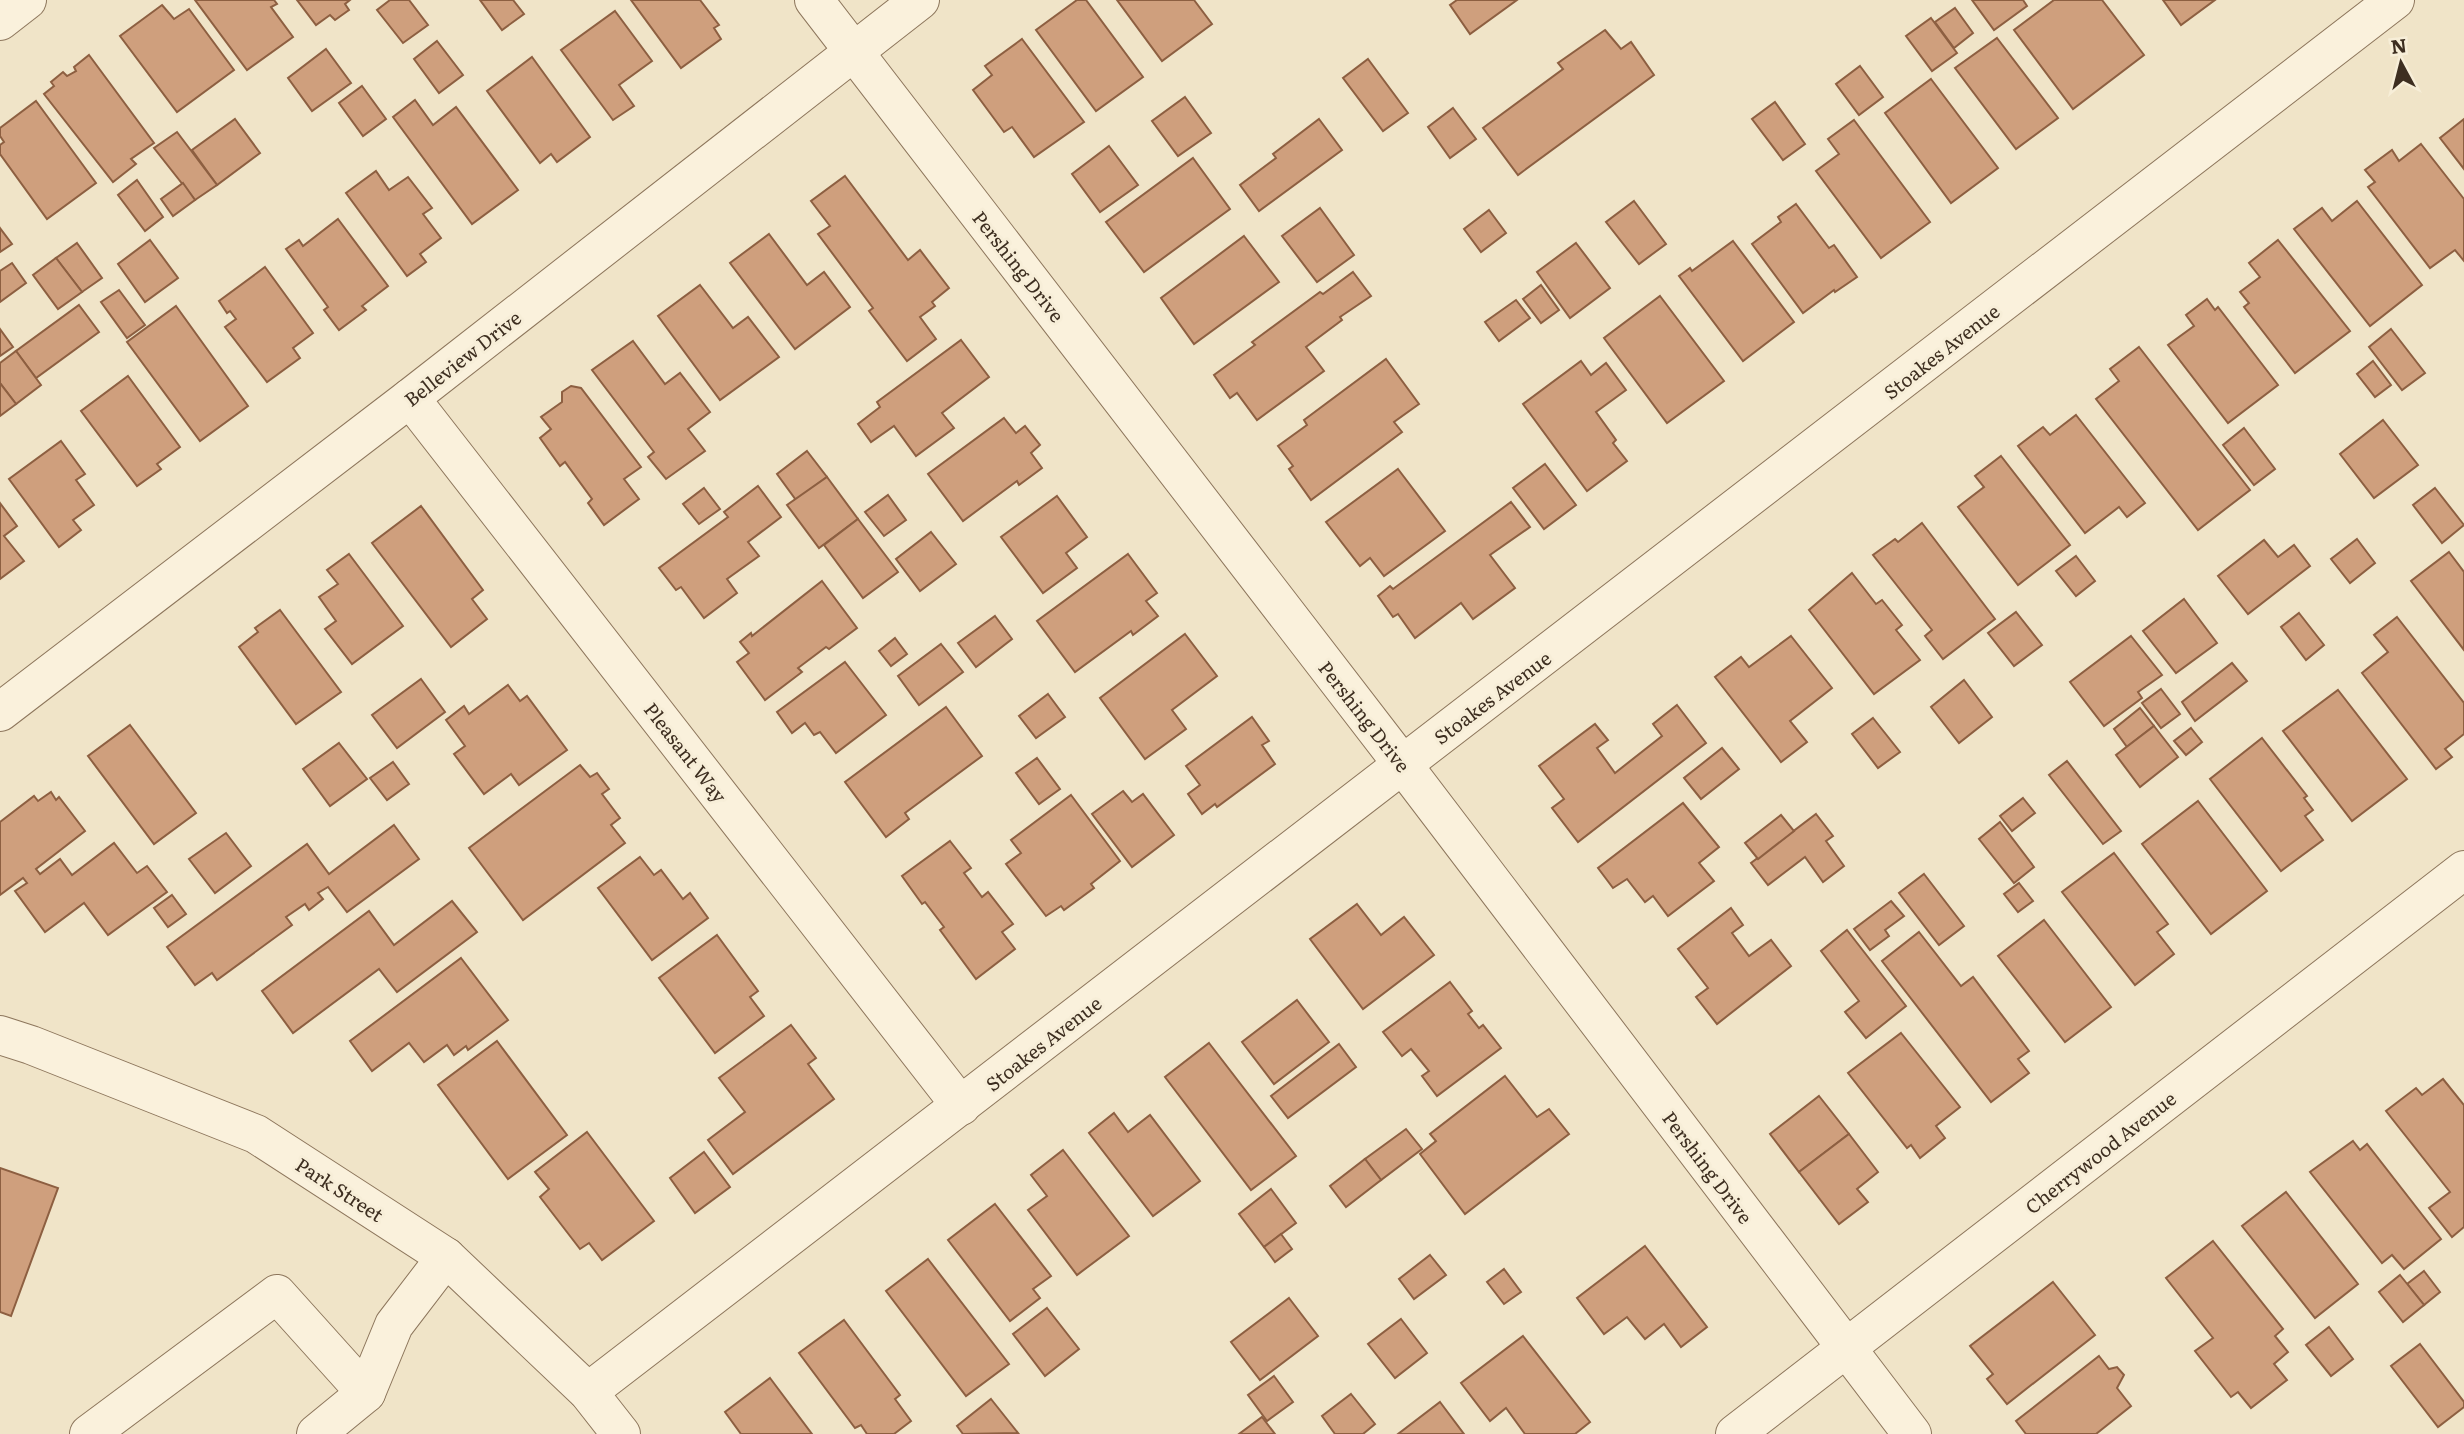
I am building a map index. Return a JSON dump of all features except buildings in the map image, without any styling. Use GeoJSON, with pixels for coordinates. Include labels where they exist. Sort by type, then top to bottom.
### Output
{"type":"FeatureCollection","features":[{"type":"Feature","properties":{"kind":"street"},"geometry":{"type":"LineString","coordinates":[[0,21],[27,0]]}},
{"type":"Feature","properties":{"kind":"street","name":"Pershing Drive"},"geometry":{"type":"LineString","coordinates":[[814,0],[1403,765],[1912,1434]]}},
{"type":"Feature","properties":{"kind":"street","name":"Belleview Drive"},"geometry":{"type":"LineString","coordinates":[[0,712],[410,398],[920,0]]}},
{"type":"Feature","properties":{"kind":"street","name":"Stoakes Avenue"},"geometry":{"type":"LineString","coordinates":[[588,1392],[2395,0]]}},
{"type":"Feature","properties":{"kind":"street","name":"Pleasant Way"},"geometry":{"type":"LineString","coordinates":[[410,398],[961,1106]]}},
{"type":"Feature","properties":{"kind":"street","name":"Cherrywood Avenue"},"geometry":{"type":"LineString","coordinates":[[1735,1434],[2464,870]]}},
{"type":"Feature","properties":{"kind":"street","name":"Park Street"},"geometry":{"type":"LineString","coordinates":[[0,1035],[256,1134],[446,1257],[588,1392],[621,1434]]}},
{"type":"Feature","properties":{"kind":"street"},"geometry":{"type":"LineString","coordinates":[[316,1434],[366,1393],[394,1325],[446,1257]]}},
{"type":"Feature","properties":{"kind":"street"},"geometry":{"type":"LineString","coordinates":[[89,1434],[276,1294],[366,1393]]}}]}
